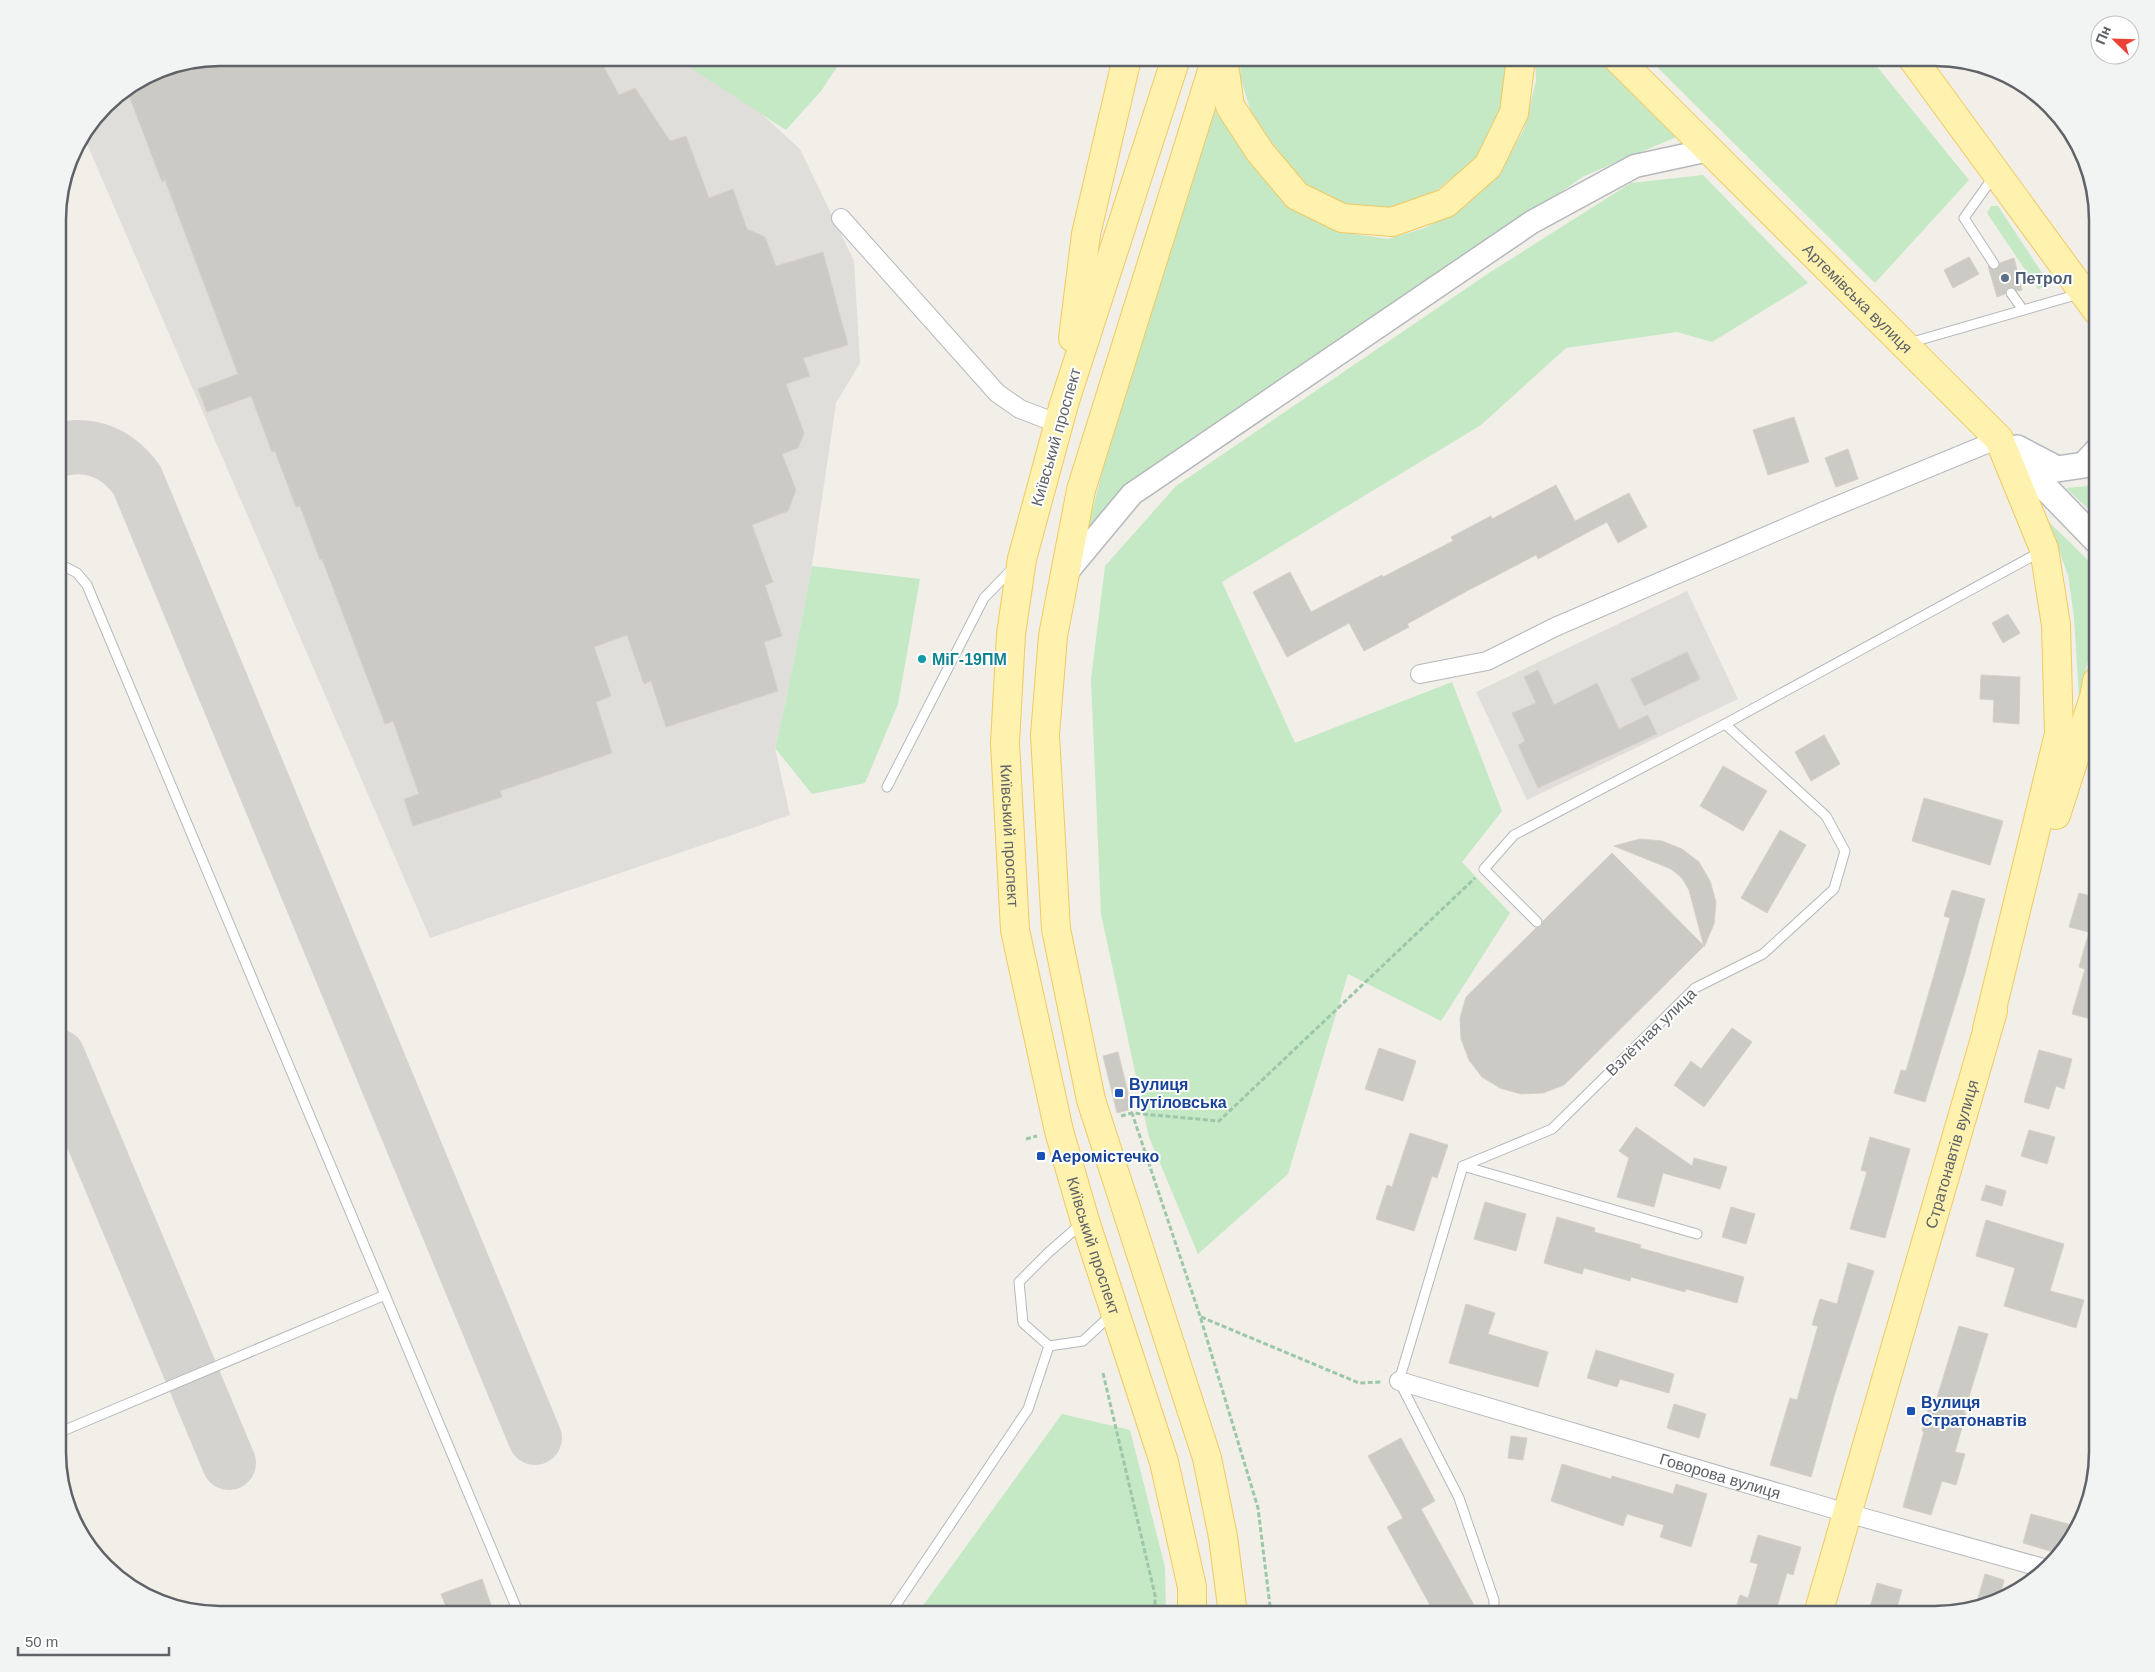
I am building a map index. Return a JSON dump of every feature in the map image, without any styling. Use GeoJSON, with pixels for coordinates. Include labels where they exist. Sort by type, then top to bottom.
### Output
{"type":"FeatureCollection","features":[{"type":"Feature","properties":{"kind":"main road"},"geometry":{"type":"LineString","coordinates":[[1062,414],[1086,234],[1125,66]]}},
{"type":"Feature","properties":{"kind":"main road","name":"Київський проспект"},"geometry":{"type":"LineString","coordinates":[[1173,66],[1062,414],[1022,559],[1011,634],[1005,744],[1015,930],[1059,1131],[1085,1221],[1164,1462],[1192,1587],[1192,1606]]}},
{"type":"Feature","properties":{"kind":"main road"},"geometry":{"type":"LineString","coordinates":[[1213,66],[1081,490],[1053,636],[1045,735],[1056,929],[1091,1100],[1152,1284],[1206,1458],[1223,1537],[1231,1606]]}},
{"type":"Feature","properties":{"kind":"main road"},"geometry":{"type":"LineString","coordinates":[[1224,66],[1230,106],[1260,152],[1297,196],[1342,218],[1392,222],[1446,203],[1488,166],[1514,114],[1520,66]]}},
{"type":"Feature","properties":{"kind":"main road","name":"Артемівська вулиця"},"geometry":{"type":"LineString","coordinates":[[1625,66],[1902,345],[1999,439],[2089,532]]}},
{"type":"Feature","properties":{"kind":"main road"},"geometry":{"type":"LineString","coordinates":[[1918,66],[1998,172],[2089,299]]}},
{"type":"Feature","properties":{"kind":"main road"},"geometry":{"type":"LineString","coordinates":[[1999,439],[2056,468],[2084,465],[2089,460]]}},
{"type":"Feature","properties":{"kind":"main road"},"geometry":{"type":"LineString","coordinates":[[1987,1029],[2059,734],[2056,625],[2044,549],[1999,439]]}},
{"type":"Feature","properties":{"kind":"main road"},"geometry":{"type":"LineString","coordinates":[[1022,559],[1033,578],[1047,580],[1063,578]]}},
{"type":"Feature","properties":{"kind":"main road"},"geometry":{"type":"LineString","coordinates":[[1011,634],[1024,620],[1040,622],[1053,636]]}},
{"type":"Feature","properties":{"kind":"main road","name":"Стратонавтів вулиця"},"geometry":{"type":"LineString","coordinates":[[1820,1606],[1987,1029],[2089,711]]}},
{"type":"Feature","properties":{"kind":"main road"},"geometry":{"type":"LineString","coordinates":[[1085,1221],[1127,1208]]}},
{"type":"Feature","properties":{"kind":"main road"},"geometry":{"type":"LineString","coordinates":[[1115,1311],[1152,1284]]}},
{"type":"Feature","properties":{"kind":"street"},"geometry":{"type":"LineString","coordinates":[[1063,578],[1132,494],[1532,222],[1635,166],[1709,150]]}},
{"type":"Feature","properties":{"kind":"street"},"geometry":{"type":"LineString","coordinates":[[841,218],[997,393],[1020,408],[1062,414]]}},
{"type":"Feature","properties":{"kind":"street"},"geometry":{"type":"LineString","coordinates":[[1420,674],[1487,661],[1555,627],[1824,511],[1999,439]]}},
{"type":"Feature","properties":{"kind":"street","name":"Говорова вулиця"},"geometry":{"type":"LineString","coordinates":[[1399,1381],[1847,1513],[2038,1566]]}},
{"type":"Feature","properties":{"kind":"lane"},"geometry":{"type":"LineString","coordinates":[[1994,264],[1964,218],[1998,172]]}},
{"type":"Feature","properties":{"kind":"lane"},"geometry":{"type":"LineString","coordinates":[[2011,293],[2023,310]]}},
{"type":"Feature","properties":{"kind":"lane"},"geometry":{"type":"LineString","coordinates":[[1902,345],[2023,310],[2089,302]]}},
{"type":"Feature","properties":{"kind":"lane"},"geometry":{"type":"LineString","coordinates":[[1537,922],[1484,868],[1514,835],[1725,724],[2044,549]]}},
{"type":"Feature","properties":{"kind":"lane"},"geometry":{"type":"LineString","coordinates":[[887,787],[984,598],[1022,559]]}},
{"type":"Feature","properties":{"kind":"lane"},"geometry":{"type":"LineString","coordinates":[[67,568],[77,573],[88,585],[516,1606]]}},
{"type":"Feature","properties":{"kind":"lane","name":"Взлётная улица"},"geometry":{"type":"LineString","coordinates":[[1463,1166],[1552,1129],[1695,988],[1763,954],[1834,889],[1845,851],[1826,816],[1725,724]]}},
{"type":"Feature","properties":{"kind":"lane"},"geometry":{"type":"LineString","coordinates":[[1494,1606],[1494,1600],[1460,1498],[1399,1381],[1463,1166],[1696,1234]]}},
{"type":"Feature","properties":{"kind":"lane"},"geometry":{"type":"LineString","coordinates":[[1050,1346],[1024,1323],[1019,1282],[1048,1252],[1085,1221]]}},
{"type":"Feature","properties":{"kind":"lane"},"geometry":{"type":"LineString","coordinates":[[67,1429],[385,1295]]}},
{"type":"Feature","properties":{"kind":"lane"},"geometry":{"type":"LineString","coordinates":[[1050,1346],[1083,1341],[1115,1311]]}},
{"type":"Feature","properties":{"kind":"lane"},"geometry":{"type":"LineString","coordinates":[[895,1606],[1028,1409],[1050,1346]]}},
{"type":"Feature","properties":{"kind":"path"},"geometry":{"type":"LineString","coordinates":[[1270,1606],[1258,1508],[1200,1316],[1132,1113],[1219,1121],[1484,868]]}},
{"type":"Feature","properties":{"kind":"path"},"geometry":{"type":"LineString","coordinates":[[1200,1316],[1359,1383],[1399,1381]]}},
{"type":"Feature","properties":{"kind":"path"},"geometry":{"type":"LineString","coordinates":[[1103,1373],[1155,1595],[1155,1606]]}},
{"type":"Feature","properties":{"kind":"shaded area"},"geometry":{"type":"Polygon","coordinates":[[[210,67],[710,67],[800,149],[854,261],[860,363],[836,403],[812,566],[775,748],[790,815],[430,938],[87,144],[104,119],[135,92],[161,78],[190,69],[210,67]]]}},
{"type":"Feature","properties":{"kind":"shaded area"},"geometry":{"type":"Polygon","coordinates":[[[1687,591],[1738,699],[1527,800],[1476,692],[1687,591]]]}},
{"type":"Feature","properties":{"kind":"green space"},"geometry":{"type":"Polygon","coordinates":[[[1241,66],[1508,66],[1501,111],[1476,158],[1435,192],[1409,207],[1373,213],[1335,203],[1304,184],[1253,118],[1240,76],[1241,66]]]}},
{"type":"Feature","properties":{"kind":"green space"},"geometry":{"type":"Polygon","coordinates":[[[1535,66],[1610,66],[1681,135],[1584,176],[1129,488],[1086,535],[1105,461],[1220,85],[1233,138],[1260,175],[1292,208],[1340,232],[1388,239],[1425,228],[1455,211],[1498,174],[1524,129],[1536,81],[1535,66]]]}},
{"type":"Feature","properties":{"kind":"green space"},"geometry":{"type":"Polygon","coordinates":[[[1656,66],[1877,66],[1969,180],[1875,283],[1656,66]]]}},
{"type":"Feature","properties":{"kind":"green space"},"geometry":{"type":"Polygon","coordinates":[[[688,67],[837,67],[821,91],[786,130],[688,67]]]}},
{"type":"Feature","properties":{"kind":"green space"},"geometry":{"type":"Polygon","coordinates":[[[1703,175],[1808,283],[1712,342],[1677,332],[1566,348],[1481,425],[1222,582],[1295,743],[1452,682],[1502,811],[1462,862],[1510,913],[1441,1021],[1348,974],[1288,1174],[1198,1254],[1149,1137],[1101,914],[1091,679],[1105,566],[1176,486],[1489,273],[1631,183],[1703,175]]]}},
{"type":"Feature","properties":{"kind":"green space"},"geometry":{"type":"Polygon","coordinates":[[[1991,206],[1998,206],[2048,282],[2044,287],[2038,289],[1987,213],[1991,206]]]}},
{"type":"Feature","properties":{"kind":"green space"},"geometry":{"type":"Polygon","coordinates":[[[2089,484],[2089,510],[2066,488],[2087,486],[2089,484]]]}},
{"type":"Feature","properties":{"kind":"green space"},"geometry":{"type":"Polygon","coordinates":[[[2048,521],[2089,561],[2089,656],[2079,697],[2074,617],[2068,575],[2048,521]]]}},
{"type":"Feature","properties":{"kind":"green space"},"geometry":{"type":"Polygon","coordinates":[[[812,566],[920,579],[898,704],[865,783],[812,794],[775,748],[812,566]]]}},
{"type":"Feature","properties":{"kind":"green space"},"geometry":{"type":"Polygon","coordinates":[[[1062,1414],[1130,1430],[1165,1567],[1166,1606],[923,1606],[1062,1414]]]}},
{"type":"Feature","properties":{"kind":"building"},"geometry":{"type":"Polygon","coordinates":[[[210,67],[604,67],[619,95],[635,88],[670,141],[686,136],[709,198],[733,189],[747,229],[765,237],[776,266],[823,252],[848,345],[803,358],[810,376],[786,384],[804,433],[798,448],[782,454],[796,490],[788,511],[752,525],[773,582],[765,585],[782,636],[764,642],[778,691],[666,727],[651,681],[644,684],[627,635],[594,647],[611,696],[596,702],[612,753],[500,791],[502,797],[413,826],[404,799],[419,794],[393,721],[385,724],[322,559],[320,560],[300,506],[296,507],[275,451],[272,452],[251,396],[207,412],[198,389],[238,374],[165,180],[162,182],[129,96],[161,78],[190,69],[210,67]]]}},
{"type":"Feature","properties":{"kind":"building"},"geometry":{"type":"Polygon","coordinates":[[[1969,257],[1979,274],[1953,288],[1944,270],[1969,257]]]}},
{"type":"Feature","properties":{"kind":"building","name":"Петрол"},"geometry":{"type":"Polygon","coordinates":[[[2014,258],[2022,290],[2017,291],[2010,287],[2006,290],[2005,294],[1997,297],[1988,266],[1995,270],[1999,267],[2000,263],[2014,258]]]}},
{"type":"Feature","properties":{"kind":"building"},"geometry":{"type":"Polygon","coordinates":[[[1794,417],[1809,462],[1768,475],[1753,430],[1794,417]]]}},
{"type":"Feature","properties":{"kind":"building"},"geometry":{"type":"Polygon","coordinates":[[[1848,449],[1858,479],[1836,487],[1825,458],[1848,449]]]}},
{"type":"Feature","properties":{"kind":"building"},"geometry":{"type":"Polygon","coordinates":[[[1556,485],[1575,521],[1629,493],[1647,527],[1618,543],[1607,522],[1538,559],[1536,555],[1465,592],[1407,624],[1409,627],[1364,651],[1349,623],[1287,657],[1253,592],[1290,572],[1311,612],[1453,541],[1451,537],[1491,516],[1492,519],[1556,485]]]}},
{"type":"Feature","properties":{"kind":"building"},"geometry":{"type":"Polygon","coordinates":[[[2008,614],[2020,633],[2003,643],[1992,623],[2008,614]]]}},
{"type":"Feature","properties":{"kind":"building"},"geometry":{"type":"Polygon","coordinates":[[[1687,652],[1700,679],[1644,706],[1631,679],[1687,652]]]}},
{"type":"Feature","properties":{"kind":"building"},"geometry":{"type":"Polygon","coordinates":[[[1538,670],[1554,705],[1597,683],[1619,729],[1648,715],[1657,734],[1538,788],[1518,745],[1525,741],[1512,713],[1536,703],[1524,677],[1538,670]]]}},
{"type":"Feature","properties":{"kind":"building"},"geometry":{"type":"Polygon","coordinates":[[[1981,675],[2020,677],[2019,724],[1993,722],[1994,700],[1980,699],[1981,675]]]}},
{"type":"Feature","properties":{"kind":"building"},"geometry":{"type":"Polygon","coordinates":[[[1824,735],[1840,764],[1811,781],[1795,752],[1824,735]]]}},
{"type":"Feature","properties":{"kind":"building"},"geometry":{"type":"Polygon","coordinates":[[[1723,766],[1767,791],[1743,831],[1700,806],[1723,766]]]}},
{"type":"Feature","properties":{"kind":"building"},"geometry":{"type":"Polygon","coordinates":[[[1924,798],[2003,821],[1990,865],[1912,841],[1924,798]]]}},
{"type":"Feature","properties":{"kind":"building"},"geometry":{"type":"Polygon","coordinates":[[[1780,830],[1806,845],[1767,913],[1741,898],[1780,830]]]}},
{"type":"Feature","properties":{"kind":"building"},"geometry":{"type":"Polygon","coordinates":[[[1640,839],[1662,841],[1682,849],[1699,862],[1710,881],[1716,902],[1714,924],[1704,947],[1689,890],[1682,878],[1671,869],[1614,846],[1640,839]]]}},
{"type":"Feature","properties":{"kind":"building"},"geometry":{"type":"Polygon","coordinates":[[[1612,853],[1704,946],[1564,1085],[1543,1093],[1521,1094],[1500,1088],[1482,1077],[1469,1060],[1461,1039],[1460,1018],[1466,997],[1536,928],[1541,927],[1543,921],[1612,853]]]}},
{"type":"Feature","properties":{"kind":"building"},"geometry":{"type":"Polygon","coordinates":[[[1952,890],[1985,899],[1964,976],[1925,1102],[1894,1093],[1901,1070],[1906,1071],[1936,968],[1950,918],[1944,916],[1952,890]]]}},
{"type":"Feature","properties":{"kind":"building"},"geometry":{"type":"Polygon","coordinates":[[[2079,893],[2089,896],[2089,932],[2069,927],[2079,893]]]}},
{"type":"Feature","properties":{"kind":"building"},"geometry":{"type":"Polygon","coordinates":[[[2089,932],[2089,1019],[2072,1014],[2085,969],[2079,967],[2089,932]]]}},
{"type":"Feature","properties":{"kind":"building"},"geometry":{"type":"Polygon","coordinates":[[[1732,1028],[1752,1042],[1704,1107],[1674,1085],[1691,1061],[1701,1069],[1732,1028]]]}},
{"type":"Feature","properties":{"kind":"building"},"geometry":{"type":"Polygon","coordinates":[[[1379,1048],[1416,1061],[1403,1101],[1365,1089],[1379,1048]]]}},
{"type":"Feature","properties":{"kind":"building"},"geometry":{"type":"Polygon","coordinates":[[[2039,1050],[2072,1059],[2064,1089],[2056,1086],[2049,1109],[2024,1102],[2039,1050]]]}},
{"type":"Feature","properties":{"kind":"building"},"geometry":{"type":"Polygon","coordinates":[[[1118,1052],[1132,1109],[1117,1113],[1103,1056],[1118,1052]]]}},
{"type":"Feature","properties":{"kind":"building"},"geometry":{"type":"Polygon","coordinates":[[[1636,1127],[1692,1166],[1694,1158],[1727,1167],[1720,1189],[1663,1173],[1654,1207],[1617,1197],[1629,1158],[1619,1151],[1636,1127]]]}},
{"type":"Feature","properties":{"kind":"building"},"geometry":{"type":"Polygon","coordinates":[[[2029,1130],[2055,1137],[2047,1164],[2021,1156],[2029,1130]]]}},
{"type":"Feature","properties":{"kind":"building"},"geometry":{"type":"Polygon","coordinates":[[[1410,1133],[1448,1145],[1437,1178],[1432,1176],[1414,1231],[1376,1219],[1387,1185],[1392,1187],[1410,1133]]]}},
{"type":"Feature","properties":{"kind":"building"},"geometry":{"type":"Polygon","coordinates":[[[1870,1137],[1910,1149],[1885,1238],[1850,1229],[1867,1172],[1861,1170],[1870,1137]]]}},
{"type":"Feature","properties":{"kind":"building"},"geometry":{"type":"Polygon","coordinates":[[[1986,1185],[2006,1191],[2002,1206],[1981,1200],[1986,1185]]]}},
{"type":"Feature","properties":{"kind":"building"},"geometry":{"type":"Polygon","coordinates":[[[1485,1202],[1526,1214],[1516,1251],[1474,1239],[1485,1202]]]}},
{"type":"Feature","properties":{"kind":"building"},"geometry":{"type":"Polygon","coordinates":[[[1731,1207],[1755,1214],[1746,1244],[1722,1237],[1731,1207]]]}},
{"type":"Feature","properties":{"kind":"building"},"geometry":{"type":"Polygon","coordinates":[[[1557,1217],[1595,1228],[1594,1232],[1641,1245],[1640,1248],[1744,1277],[1737,1303],[1686,1289],[1685,1292],[1631,1277],[1630,1281],[1584,1268],[1582,1274],[1544,1263],[1557,1217]]]}},
{"type":"Feature","properties":{"kind":"building"},"geometry":{"type":"Polygon","coordinates":[[[1986,1220],[2064,1244],[2050,1291],[2084,1300],[2076,1328],[2004,1306],[2015,1268],[1976,1256],[1986,1220]]]}},
{"type":"Feature","properties":{"kind":"building"},"geometry":{"type":"Polygon","coordinates":[[[1848,1263],[1874,1271],[1835,1393],[1811,1477],[1770,1465],[1790,1398],[1797,1400],[1818,1326],[1812,1325],[1820,1299],[1837,1304],[1848,1263]]]}},
{"type":"Feature","properties":{"kind":"building"},"geometry":{"type":"Polygon","coordinates":[[[1466,1304],[1495,1313],[1488,1334],[1548,1352],[1538,1387],[1449,1363],[1466,1304]]]}},
{"type":"Feature","properties":{"kind":"building"},"geometry":{"type":"Polygon","coordinates":[[[1959,1326],[1988,1334],[1964,1413],[1966,1413],[1955,1452],[1965,1454],[1956,1485],[1942,1481],[1931,1515],[1903,1507],[1930,1403],[1935,1404],[1959,1326]]]}},
{"type":"Feature","properties":{"kind":"building"},"geometry":{"type":"Polygon","coordinates":[[[1596,1350],[1674,1374],[1669,1393],[1620,1379],[1617,1387],[1587,1378],[1596,1350]]]}},
{"type":"Feature","properties":{"kind":"building"},"geometry":{"type":"Polygon","coordinates":[[[1674,1404],[1706,1414],[1699,1438],[1667,1428],[1674,1404]]]}},
{"type":"Feature","properties":{"kind":"building"},"geometry":{"type":"Polygon","coordinates":[[[1511,1436],[1527,1438],[1523,1460],[1508,1458],[1511,1436]]]}},
{"type":"Feature","properties":{"kind":"building"},"geometry":{"type":"Polygon","coordinates":[[[1401,1438],[1435,1501],[1421,1509],[1474,1605],[1431,1606],[1387,1527],[1403,1518],[1368,1456],[1401,1438]]]}},
{"type":"Feature","properties":{"kind":"building"},"geometry":{"type":"Polygon","coordinates":[[[1562,1464],[1611,1479],[1612,1476],[1673,1494],[1676,1484],[1707,1494],[1691,1547],[1660,1537],[1664,1525],[1627,1514],[1623,1526],[1551,1501],[1562,1464]]]}},
{"type":"Feature","properties":{"kind":"building"},"geometry":{"type":"Polygon","coordinates":[[[2031,1514],[2070,1525],[2052,1552],[2023,1543],[2031,1514]]]}},
{"type":"Feature","properties":{"kind":"building"},"geometry":{"type":"Polygon","coordinates":[[[1758,1535],[1801,1547],[1793,1575],[1787,1573],[1777,1606],[1737,1606],[1740,1595],[1748,1598],[1758,1564],[1750,1562],[1758,1535]]]}},
{"type":"Feature","properties":{"kind":"building"},"geometry":{"type":"Polygon","coordinates":[[[1985,1574],[2004,1580],[2001,1591],[1977,1600],[1985,1574]]]}},
{"type":"Feature","properties":{"kind":"building"},"geometry":{"type":"Polygon","coordinates":[[[482,1579],[491,1605],[446,1606],[441,1594],[482,1579]]]}},
{"type":"Feature","properties":{"kind":"building"},"geometry":{"type":"Polygon","coordinates":[[[1877,1583],[1902,1590],[1897,1606],[1870,1606],[1877,1583]]]}},
{"type":"Feature","properties":{"kind":"taxiway"},"geometry":{"type":"LineString","coordinates":[[67,448],[82,447],[103,452],[121,463],[137,480],[535,1438]]}},
{"type":"Feature","properties":{"kind":"taxiway"},"geometry":{"type":"LineString","coordinates":[[67,1077],[229,1463]]}},
{"type":"Feature","properties":{"kind":"place","name":"Петрол"},"geometry":{"type":"Point","coordinates":[2005,278]}},
{"type":"Feature","properties":{"kind":"place","name":"МіГ-19ПМ"},"geometry":{"type":"Point","coordinates":[922,659]}},
{"type":"Feature","properties":{"kind":"place","name":"Вулиця Путіловська"},"geometry":{"type":"Point","coordinates":[1119,1093]}},
{"type":"Feature","properties":{"kind":"place","name":"Аеромістечко"},"geometry":{"type":"Point","coordinates":[1041,1156]}},
{"type":"Feature","properties":{"kind":"place","name":"Вулиця Стратонавтів"},"geometry":{"type":"Point","coordinates":[1911,1411]}}]}
